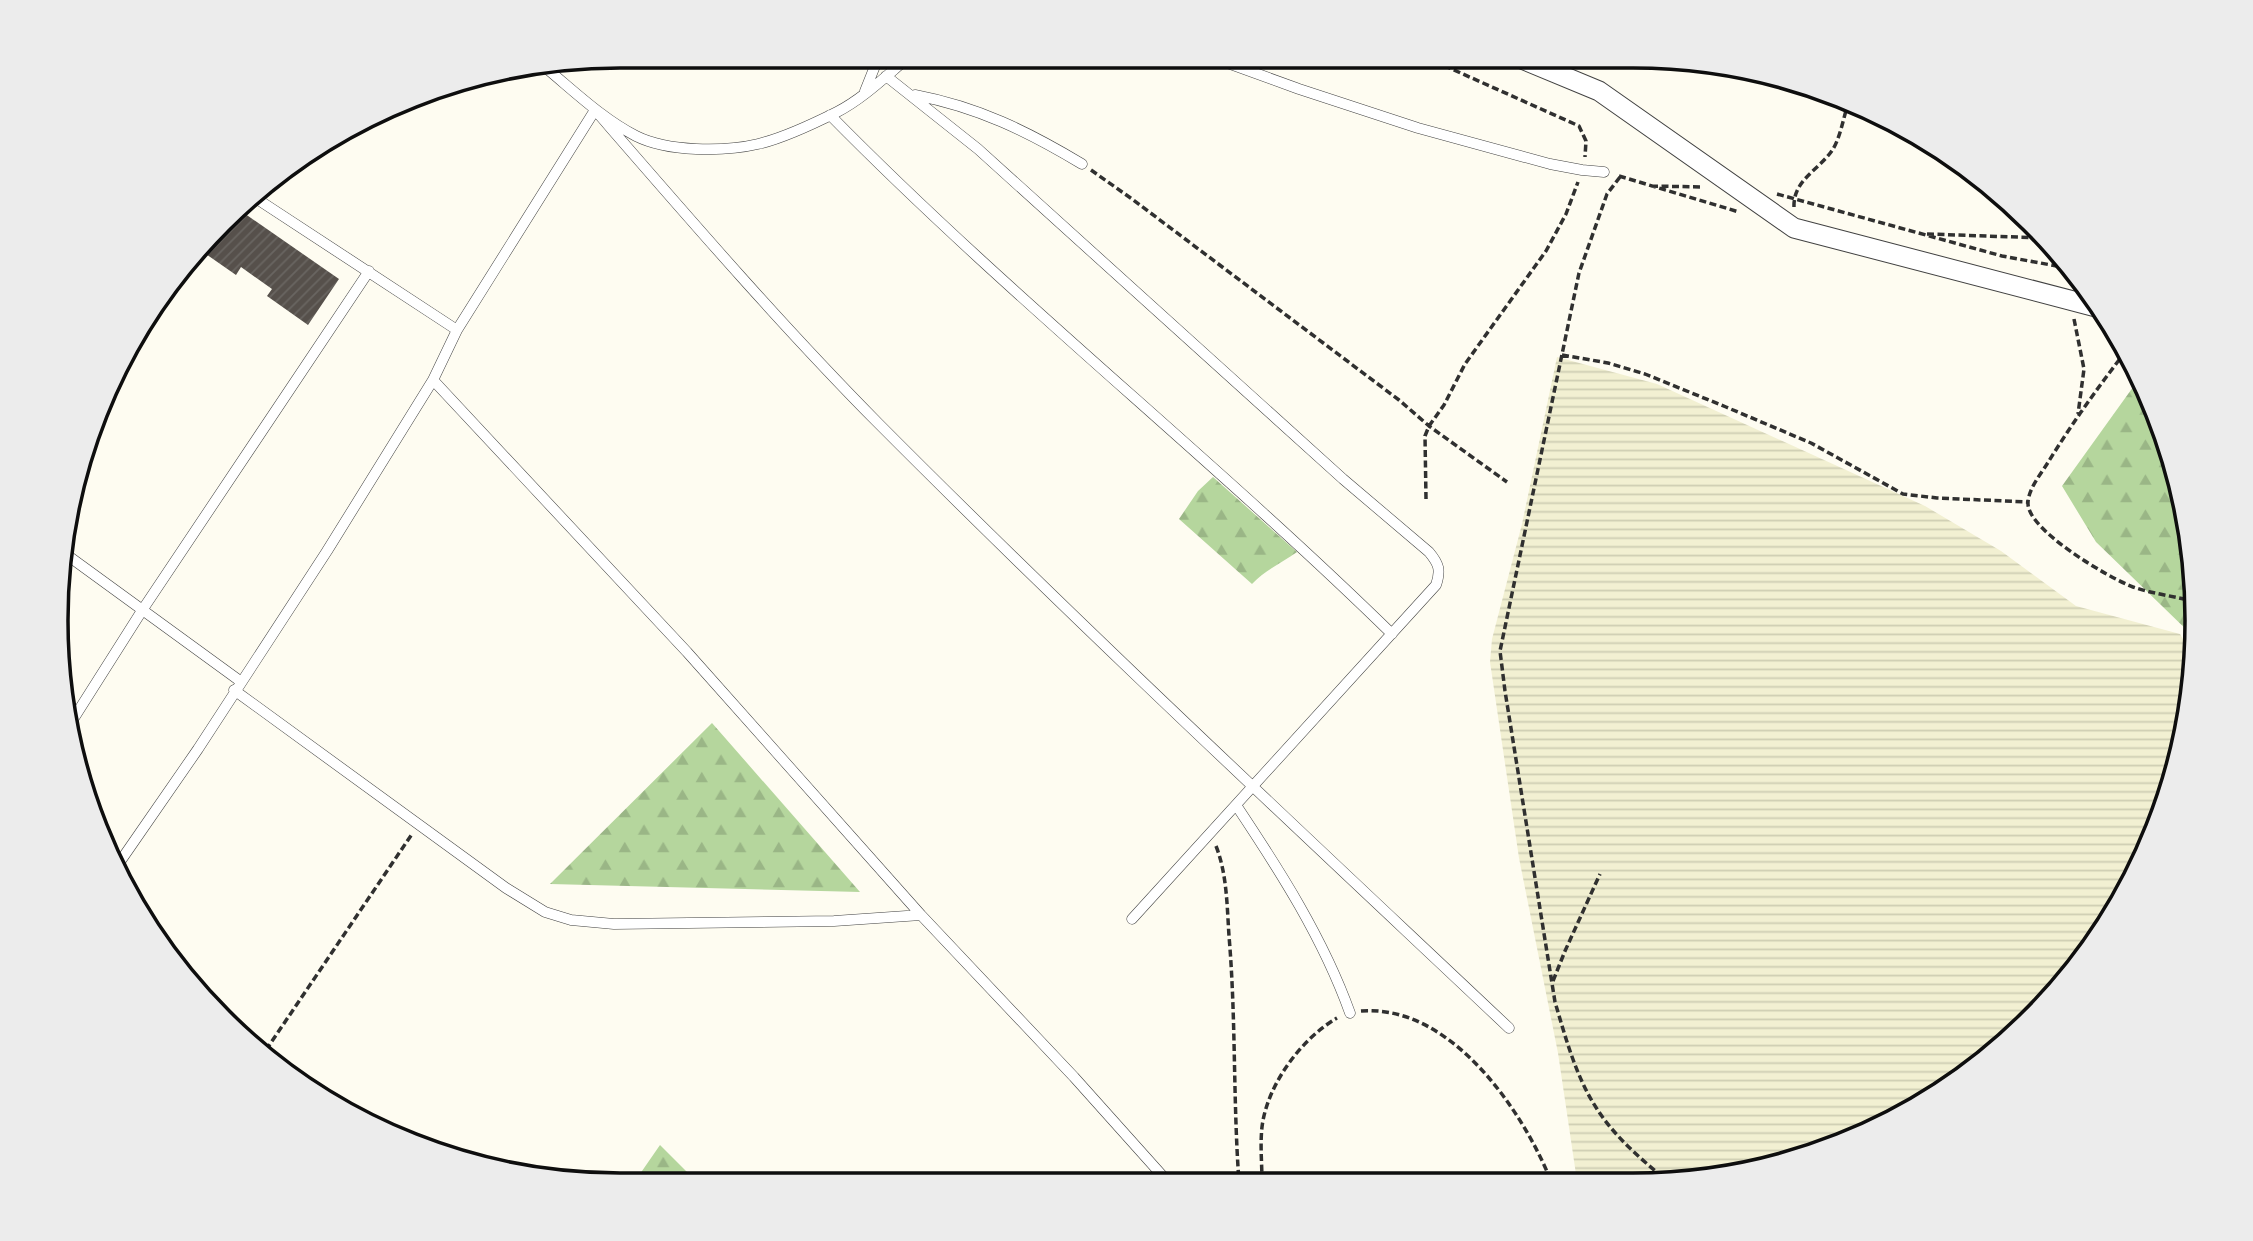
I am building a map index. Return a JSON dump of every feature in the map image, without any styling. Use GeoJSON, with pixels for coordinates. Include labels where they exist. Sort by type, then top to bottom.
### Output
{"type":"FeatureCollection","features":[{"type":"Feature","properties":{"kind":"street"},"geometry":{"type":"LineString","coordinates":[[1544,68],[1599,91],[1794,228],[2085,304]]}},
{"type":"Feature","properties":{"kind":"lane"},"geometry":{"type":"LineString","coordinates":[[864,94],[874,68]]}},
{"type":"Feature","properties":{"kind":"lane"},"geometry":{"type":"LineString","coordinates":[[596,110],[637,136],[658,145],[694,149],[758,144],[830,115],[864,94],[896,68]]}},
{"type":"Feature","properties":{"kind":"lane"},"geometry":{"type":"LineString","coordinates":[[1241,68],[1418,128],[1504,152],[1582,170],[1604,172]]}},
{"type":"Feature","properties":{"kind":"lane"},"geometry":{"type":"LineString","coordinates":[[552,73],[596,110],[744,279],[877,422],[1105,646],[1509,1028]]}},
{"type":"Feature","properties":{"kind":"lane"},"geometry":{"type":"LineString","coordinates":[[886,76],[978,149],[1334,471],[1429,552],[1439,564],[1440,573],[1436,585],[1132,919]]}},
{"type":"Feature","properties":{"kind":"lane"},"geometry":{"type":"LineString","coordinates":[[910,94],[958,105],[1017,127],[1082,164]]}},
{"type":"Feature","properties":{"kind":"lane"},"geometry":{"type":"LineString","coordinates":[[122,859],[198,749],[327,551],[433,380],[457,330],[596,110]]}},
{"type":"Feature","properties":{"kind":"lane"},"geometry":{"type":"LineString","coordinates":[[830,115],[891,176],[1324,568],[1392,634]]}},
{"type":"Feature","properties":{"kind":"lane"},"geometry":{"type":"LineString","coordinates":[[261,201],[457,330]]}},
{"type":"Feature","properties":{"kind":"lane"},"geometry":{"type":"LineString","coordinates":[[77,714],[143,609],[369,271]]}},
{"type":"Feature","properties":{"kind":"lane"},"geometry":{"type":"LineString","coordinates":[[433,380],[687,652],[921,915],[1074,1077],[1160,1173]]}},
{"type":"Feature","properties":{"kind":"lane"},"geometry":{"type":"LineString","coordinates":[[72,558],[240,681]]}},
{"type":"Feature","properties":{"kind":"lane"},"geometry":{"type":"LineString","coordinates":[[234,690],[528,903],[545,912],[571,920],[614,924],[834,921],[921,915]]}},
{"type":"Feature","properties":{"kind":"lane"},"geometry":{"type":"LineString","coordinates":[[1236,805],[1303,912],[1350,1013]]}},
{"type":"Feature","properties":{"kind":"path"},"geometry":{"type":"LineString","coordinates":[[1426,499],[1424,436],[1465,364],[1546,251],[1566,214],[1582,170],[1586,141],[1579,126],[1449,68]]}},
{"type":"Feature","properties":{"kind":"path"},"geometry":{"type":"LineString","coordinates":[[1794,228],[1794,197],[1809,173],[1832,152],[1846,111]]}},
{"type":"Feature","properties":{"kind":"path"},"geometry":{"type":"LineString","coordinates":[[1082,164],[1507,482]]}},
{"type":"Feature","properties":{"kind":"path"},"geometry":{"type":"LineString","coordinates":[[1604,172],[1745,214]]}},
{"type":"Feature","properties":{"kind":"path"},"geometry":{"type":"LineString","coordinates":[[1620,177],[1608,194],[1579,273],[1500,651],[1552,984],[1568,1045],[1584,1086],[1598,1110],[1619,1137],[1657,1172]]}},
{"type":"Feature","properties":{"kind":"path"},"geometry":{"type":"LineString","coordinates":[[1651,186],[1738,187]]}},
{"type":"Feature","properties":{"kind":"path"},"geometry":{"type":"LineString","coordinates":[[1771,193],[1794,197],[2002,256],[2056,266]]}},
{"type":"Feature","properties":{"kind":"path"},"geometry":{"type":"LineString","coordinates":[[1905,237],[1918,233],[2030,237]]}},
{"type":"Feature","properties":{"kind":"path"},"geometry":{"type":"LineString","coordinates":[[2068,300],[2084,369],[2077,416]]}},
{"type":"Feature","properties":{"kind":"path"},"geometry":{"type":"LineString","coordinates":[[1562,355],[1608,363],[1645,374],[1726,407],[1811,443],[1903,494],[2028,502]]}},
{"type":"Feature","properties":{"kind":"path"},"geometry":{"type":"LineString","coordinates":[[2119,360],[2077,416],[2036,482],[2028,502],[2030,515],[2043,529],[2102,572],[2131,586],[2184,599]]}},
{"type":"Feature","properties":{"kind":"path"},"geometry":{"type":"LineString","coordinates":[[269,1046],[419,824]]}},
{"type":"Feature","properties":{"kind":"path"},"geometry":{"type":"LineString","coordinates":[[1210,833],[1220,858],[1234,995],[1238,1173]]}},
{"type":"Feature","properties":{"kind":"path"},"geometry":{"type":"LineString","coordinates":[[1552,984],[1600,874]]}},
{"type":"Feature","properties":{"kind":"path"},"geometry":{"type":"LineString","coordinates":[[1262,1173],[1262,1126],[1283,1071],[1305,1042],[1327,1024],[1350,1013],[1364,1010],[1391,1013],[1420,1022],[1473,1060],[1503,1093],[1523,1123],[1548,1173]]}},
{"type":"Feature","properties":{"kind":"shaded area"},"geometry":{"type":"Polygon","coordinates":[[[1557,357],[1657,384],[1925,506],[2001,551],[2076,606],[2180,634],[2184,641],[2184,657],[2174,728],[2166,763],[2143,832],[2111,897],[2071,957],[2048,985],[1997,1036],[1969,1059],[1909,1099],[1844,1131],[1775,1154],[1705,1168],[1669,1172],[1576,1173],[1558,1053],[1519,858],[1490,662],[1492,639],[1522,524],[1557,357]]]}},
{"type":"Feature","properties":{"kind":"green space"},"geometry":{"type":"Polygon","coordinates":[[[2133,387],[2155,443],[2174,513],[2184,584],[2185,628],[2096,542],[2062,486],[2133,387]]]}},
{"type":"Feature","properties":{"kind":"green space"},"geometry":{"type":"Polygon","coordinates":[[[1213,477],[1297,552],[1252,584],[1179,519],[1198,491],[1213,477]]]}},
{"type":"Feature","properties":{"kind":"green space"},"geometry":{"type":"Polygon","coordinates":[[[712,723],[860,892],[550,884],[712,723]]]}},
{"type":"Feature","properties":{"kind":"green space"},"geometry":{"type":"Polygon","coordinates":[[[660,1145],[688,1173],[641,1173],[660,1145]]]}},
{"type":"Feature","properties":{"kind":"building"},"geometry":{"type":"Polygon","coordinates":[[[246,215],[339,279],[308,325],[267,296],[272,289],[241,267],[236,275],[207,254],[246,215]]]}}]}
